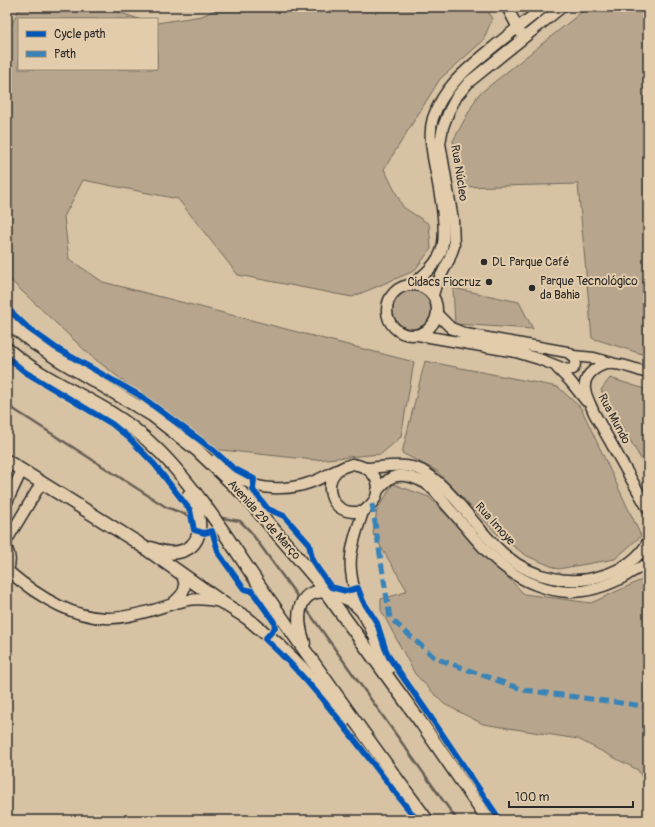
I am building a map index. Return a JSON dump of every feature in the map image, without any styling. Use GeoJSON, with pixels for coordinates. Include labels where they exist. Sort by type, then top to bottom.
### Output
{"type":"FeatureCollection","features":[{"type":"Feature","properties":{"kind":"main road","name":"Avenida 29 de Março"},"geometry":{"type":"LineString","coordinates":[[7,322],[34,344],[152,415],[197,450],[245,496],[322,592],[422,724],[488,820]]}},
{"type":"Feature","properties":{"kind":"main road"},"geometry":{"type":"LineString","coordinates":[[7,349],[51,379],[109,411],[143,436],[174,468],[207,509],[308,656],[427,820]]}},
{"type":"Feature","properties":{"kind":"main road"},"geometry":{"type":"LineString","coordinates":[[7,461],[135,541],[223,603],[247,618],[279,645],[302,668],[415,804]]}},
{"type":"Feature","properties":{"kind":"main road"},"geometry":{"type":"LineString","coordinates":[[135,541],[160,552],[168,553],[184,551],[196,541],[200,529],[200,520],[196,508],[174,468]]}},
{"type":"Feature","properties":{"kind":"main road"},"geometry":{"type":"LineString","coordinates":[[308,656],[300,633],[299,623],[300,608],[305,598],[310,594],[322,592],[345,597],[352,601],[362,611],[370,625],[385,662],[422,724]]}},
{"type":"Feature","properties":{"kind":"street"},"geometry":{"type":"LineString","coordinates":[[507,7],[523,38]]}},
{"type":"Feature","properties":{"kind":"street","name":"Rua Núcleo"},"geometry":{"type":"LineString","coordinates":[[412,284],[425,274],[440,255],[444,236],[443,217],[431,142],[433,119],[446,92],[458,76],[544,7]]}},
{"type":"Feature","properties":{"kind":"street","name":"Rua Núcleo"},"geometry":{"type":"LineString","coordinates":[[433,295],[454,246],[452,213],[440,144],[443,127],[449,111],[457,96],[469,82],[562,7]]}},
{"type":"Feature","properties":{"kind":"street"},"geometry":{"type":"LineString","coordinates":[[412,284],[422,286],[433,295],[437,307],[437,314],[435,321],[425,332],[410,335],[397,330],[392,325],[386,310],[391,295],[395,290],[412,284]]}},
{"type":"Feature","properties":{"kind":"street"},"geometry":{"type":"LineString","coordinates":[[437,314],[452,328],[466,334],[567,352],[573,356],[594,358],[648,373]]}},
{"type":"Feature","properties":{"kind":"street"},"geometry":{"type":"LineString","coordinates":[[418,334],[516,352],[567,370],[570,370],[575,366],[575,359],[573,356]]}},
{"type":"Feature","properties":{"kind":"street","name":"Rua Mundo"},"geometry":{"type":"LineString","coordinates":[[614,364],[599,366],[588,376],[585,384],[587,397],[594,413],[648,509]]}},
{"type":"Feature","properties":{"kind":"street"},"geometry":{"type":"LineString","coordinates":[[554,365],[574,385],[594,413]]}},
{"type":"Feature","properties":{"kind":"street"},"geometry":{"type":"LineString","coordinates":[[197,450],[236,476],[253,485],[274,488],[294,487],[305,484],[344,466],[352,464],[367,468],[375,478],[377,491],[376,498],[363,512],[353,542],[350,559],[350,576],[362,611]]}},
{"type":"Feature","properties":{"kind":"street","name":"Rua Imoye"},"geometry":{"type":"LineString","coordinates":[[367,468],[410,466],[434,477],[494,546],[524,569],[541,576],[570,581],[594,578],[620,568],[641,552],[648,541]]}},
{"type":"Feature","properties":{"kind":"street"},"geometry":{"type":"LineString","coordinates":[[7,502],[22,470]]}},
{"type":"Feature","properties":{"kind":"street"},"geometry":{"type":"LineString","coordinates":[[337,470],[332,476],[330,484],[332,499],[337,506],[344,510],[351,512],[363,512]]}},
{"type":"Feature","properties":{"kind":"street","name":"Rua Imoye"},"geometry":{"type":"LineString","coordinates":[[377,491],[387,480],[393,477],[411,477],[422,482],[436,493],[491,555],[507,570],[523,580],[552,589],[573,591],[596,588],[612,583],[648,564]]}},
{"type":"Feature","properties":{"kind":"street"},"geometry":{"type":"LineString","coordinates":[[7,540],[42,482]]}},
{"type":"Feature","properties":{"kind":"street"},"geometry":{"type":"LineString","coordinates":[[7,549],[10,558],[10,565],[7,572],[40,595],[71,611],[88,617],[106,618],[130,616],[154,610],[174,602],[195,598],[223,603]]}},
{"type":"Feature","properties":{"kind":"street"},"geometry":{"type":"LineString","coordinates":[[174,602],[185,591],[185,583],[181,573]]}},
{"type":"Feature","properties":{"kind":"shaded area"},"geometry":{"type":"Polygon","coordinates":[[[20,7],[107,7],[136,18],[18,18],[18,70],[158,70],[158,23],[202,16],[222,7],[486,7],[492,19],[483,41],[440,79],[384,169],[403,207],[429,224],[431,249],[414,271],[352,297],[238,275],[178,199],[83,180],[64,217],[69,259],[103,282],[414,362],[401,437],[381,454],[315,460],[212,449],[91,356],[7,277],[7,34],[20,7]]]}},
{"type":"Feature","properties":{"kind":"shaded area"},"geometry":{"type":"Polygon","coordinates":[[[588,7],[648,7],[648,356],[592,338],[578,184],[460,187],[453,141],[478,95],[588,7]]]}},
{"type":"Feature","properties":{"kind":"shaded area"},"geometry":{"type":"Polygon","coordinates":[[[453,288],[519,302],[533,329],[455,324],[453,288]]]}},
{"type":"Feature","properties":{"kind":"shaded area"},"geometry":{"type":"Polygon","coordinates":[[[409,290],[420,291],[427,295],[433,314],[424,326],[409,330],[398,326],[394,321],[391,310],[396,296],[409,290]]]}},
{"type":"Feature","properties":{"kind":"shaded area"},"geometry":{"type":"Polygon","coordinates":[[[425,361],[558,387],[581,408],[641,536],[615,559],[558,569],[527,556],[498,535],[437,471],[402,453],[425,361]]]}},
{"type":"Feature","properties":{"kind":"shaded area"},"geometry":{"type":"Polygon","coordinates":[[[610,378],[648,390],[648,471],[601,390],[610,378]]]}},
{"type":"Feature","properties":{"kind":"shaded area"},"geometry":{"type":"Polygon","coordinates":[[[393,484],[429,497],[524,594],[591,603],[648,577],[648,788],[638,770],[578,739],[483,724],[444,704],[415,674],[381,610],[381,599],[400,594],[407,590],[373,534],[377,510],[393,484]]]}},
{"type":"Feature","properties":{"kind":"waterway"},"geometry":{"type":"LineString","coordinates":[[7,405],[166,507],[187,515]]}},
{"type":"Feature","properties":{"kind":"waterway"},"geometry":{"type":"LineString","coordinates":[[222,518],[240,521],[250,531],[300,600]]}},
{"type":"Feature","properties":{"kind":"waterway"},"geometry":{"type":"LineString","coordinates":[[305,607],[457,820]]}},
{"type":"Feature","properties":{"kind":"marked path"},"geometry":{"type":"LineString","coordinates":[[372,504],[390,618],[435,658],[524,690],[644,706],[648,711]]}},
{"type":"Feature","properties":{"kind":"cycle path"},"geometry":{"type":"LineString","coordinates":[[7,308],[28,328],[56,348],[139,395],[212,449],[233,468],[254,479],[253,490],[268,509],[284,516],[309,544],[313,562],[331,587],[346,591],[358,588],[363,601],[377,623],[389,657],[500,820]]}},
{"type":"Feature","properties":{"kind":"cycle path"},"geometry":{"type":"LineString","coordinates":[[7,357],[25,372],[112,424],[129,438],[155,465],[190,510],[194,530],[204,533],[212,531],[219,554],[244,589],[252,591],[274,622],[275,628],[265,639],[307,681],[326,703],[417,820]]}},
{"type":"Feature","properties":{"kind":"place","name":"DL Parque Café"},"geometry":{"type":"Point","coordinates":[484,262]}},
{"type":"Feature","properties":{"kind":"place","name":"Cidacs Fiocruz"},"geometry":{"type":"Point","coordinates":[489,282]}},
{"type":"Feature","properties":{"kind":"place","name":"Parque Tecnológico da Bahia"},"geometry":{"type":"Point","coordinates":[532,288]}}]}
